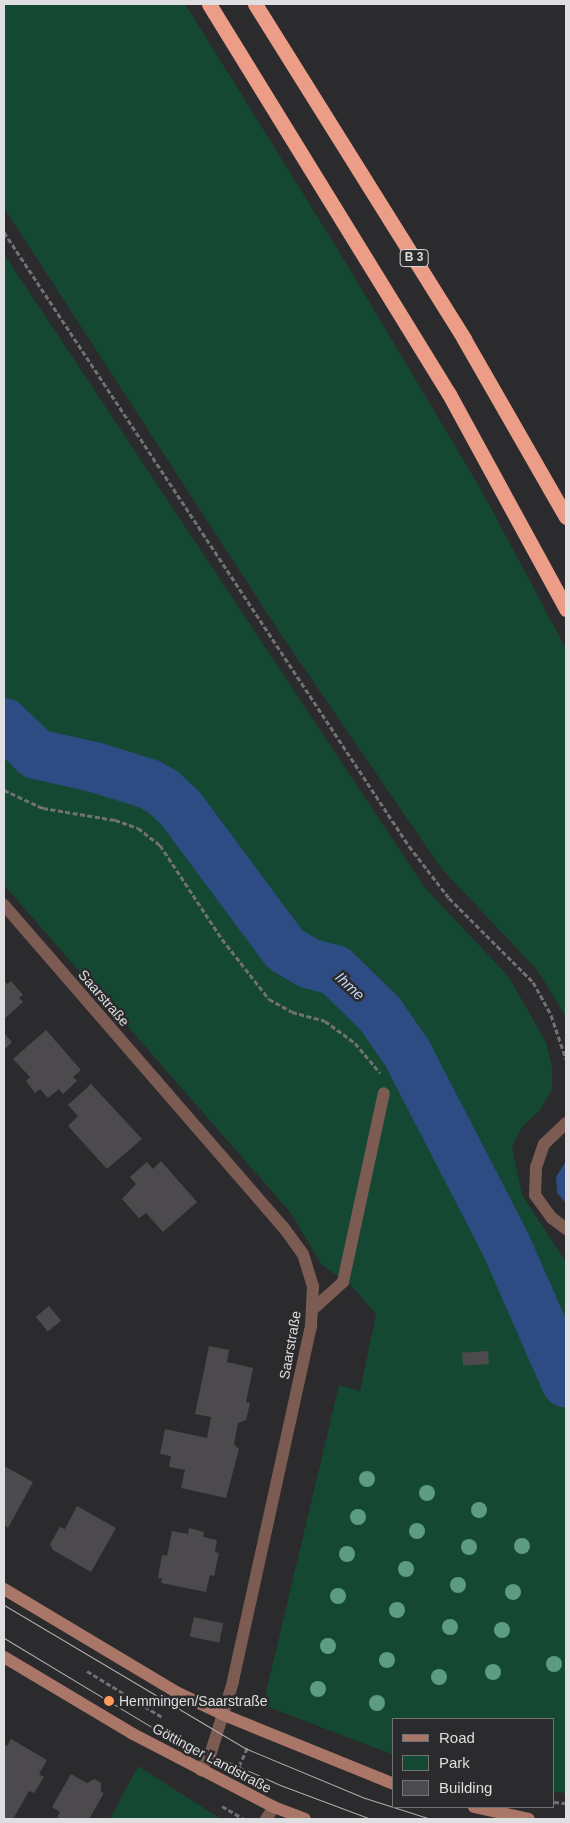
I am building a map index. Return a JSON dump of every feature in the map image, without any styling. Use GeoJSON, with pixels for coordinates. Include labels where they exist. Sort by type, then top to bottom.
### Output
{"type":"FeatureCollection","features":[{"type":"Feature","properties":{"kind":"highway"},"geometry":{"type":"LineString","coordinates":[[209,4],[449,394],[566,609]]}},
{"type":"Feature","properties":{"kind":"highway","name":"B 3"},"geometry":{"type":"LineString","coordinates":[[255,4],[464,339],[566,517]]}},
{"type":"Feature","properties":{"kind":"street","name":"Saarstraße"},"geometry":{"type":"LineString","coordinates":[[4,905],[284,1228],[303,1254],[313,1286],[311,1326],[224,1715],[202,1770]]}},
{"type":"Feature","properties":{"kind":"street"},"geometry":{"type":"LineString","coordinates":[[312,1310],[343,1282],[384,1093]]}},
{"type":"Feature","properties":{"kind":"street"},"geometry":{"type":"LineString","coordinates":[[566,1123],[544,1144],[536,1167],[536,1195],[552,1218],[566,1229]]}},
{"type":"Feature","properties":{"kind":"street"},"geometry":{"type":"LineString","coordinates":[[4,1589],[176,1692],[224,1715],[392,1783]]}},
{"type":"Feature","properties":{"kind":"street","name":"Göttinger Landstraße"},"geometry":{"type":"LineString","coordinates":[[4,1657],[147,1741],[274,1808],[305,1819]]}},
{"type":"Feature","properties":{"kind":"street"},"geometry":{"type":"LineString","coordinates":[[266,1819],[274,1808]]}},
{"type":"Feature","properties":{"kind":"street"},"geometry":{"type":"LineString","coordinates":[[479,1808],[529,1819]]}},
{"type":"Feature","properties":{"kind":"path"},"geometry":{"type":"LineString","coordinates":[[4,232],[409,846],[449,898],[533,982],[551,1015],[566,1059]]}},
{"type":"Feature","properties":{"kind":"path"},"geometry":{"type":"LineString","coordinates":[[4,790],[43,808],[115,820],[138,828],[160,845],[222,939],[269,999],[292,1012],[325,1021],[355,1043],[387,1080],[384,1093]]}},
{"type":"Feature","properties":{"kind":"path"},"geometry":{"type":"LineString","coordinates":[[87,1671],[162,1717]]}},
{"type":"Feature","properties":{"kind":"path"},"geometry":{"type":"LineString","coordinates":[[147,1741],[176,1692]]}},
{"type":"Feature","properties":{"kind":"path"},"geometry":{"type":"LineString","coordinates":[[222,1806],[255,1727]]}},
{"type":"Feature","properties":{"kind":"green space"},"geometry":{"type":"Polygon","coordinates":[[[4,4],[185,4],[340,253],[483,493],[566,649],[566,1017],[538,971],[441,868],[282,636],[4,208],[4,4]]]}},
{"type":"Feature","properties":{"kind":"green space"},"geometry":{"type":"Polygon","coordinates":[[[4,254],[425,888],[508,976],[546,1042],[552,1067],[552,1090],[540,1110],[521,1128],[512,1147],[522,1195],[566,1262],[566,1367],[512,1242],[462,1147],[451,1153],[500,1248],[566,1403],[566,1793],[555,1792],[555,1718],[392,1718],[392,1754],[263,1705],[339,1385],[360,1391],[376,1314],[352,1286],[322,1265],[290,1212],[4,885],[4,254]]]}},
{"type":"Feature","properties":{"kind":"green space"},"geometry":{"type":"Polygon","coordinates":[[[138,1766],[221,1819],[110,1819],[138,1766]]]}},
{"type":"Feature","properties":{"kind":"water"},"geometry":{"type":"Polygon","coordinates":[[[566,1161],[566,1203],[557,1193],[556,1177],[566,1161]]]}},
{"type":"Feature","properties":{"kind":"building"},"geometry":{"type":"Polygon","coordinates":[[[4,980],[7,984],[11,981],[23,995],[19,998],[23,1002],[4,1019],[4,980]]]}},
{"type":"Feature","properties":{"kind":"building"},"geometry":{"type":"Polygon","coordinates":[[[46,1030],[81,1070],[73,1077],[77,1081],[63,1094],[59,1089],[48,1098],[40,1089],[35,1093],[26,1081],[30,1077],[13,1059],[46,1030]]]}},
{"type":"Feature","properties":{"kind":"building"},"geometry":{"type":"Polygon","coordinates":[[[4,1033],[12,1042],[4,1050],[4,1033]]]}},
{"type":"Feature","properties":{"kind":"building"},"geometry":{"type":"Polygon","coordinates":[[[91,1084],[142,1139],[107,1169],[68,1126],[78,1116],[68,1105],[91,1084]]]}},
{"type":"Feature","properties":{"kind":"building"},"geometry":{"type":"Polygon","coordinates":[[[161,1161],[197,1202],[163,1232],[146,1213],[139,1218],[122,1199],[136,1184],[130,1177],[147,1162],[153,1169],[161,1161]]]}},
{"type":"Feature","properties":{"kind":"building"},"geometry":{"type":"Polygon","coordinates":[[[49,1306],[61,1321],[48,1331],[36,1317],[49,1306]]]}},
{"type":"Feature","properties":{"kind":"building"},"geometry":{"type":"Polygon","coordinates":[[[209,1346],[229,1350],[227,1362],[253,1368],[246,1402],[250,1403],[246,1420],[238,1423],[234,1444],[239,1449],[226,1498],[181,1488],[185,1470],[169,1467],[171,1456],[160,1454],[165,1429],[207,1438],[211,1417],[195,1414],[209,1346]]]}},
{"type":"Feature","properties":{"kind":"building"},"geometry":{"type":"Polygon","coordinates":[[[488,1351],[489,1364],[463,1366],[462,1353],[488,1351]]]}},
{"type":"Feature","properties":{"kind":"building"},"geometry":{"type":"Polygon","coordinates":[[[4,1466],[33,1482],[8,1528],[4,1525],[4,1466]]]}},
{"type":"Feature","properties":{"kind":"building"},"geometry":{"type":"Polygon","coordinates":[[[77,1506],[116,1528],[91,1572],[53,1550],[50,1544],[60,1527],[65,1529],[77,1506]]]}},
{"type":"Feature","properties":{"kind":"building"},"geometry":{"type":"Polygon","coordinates":[[[189,1528],[204,1532],[203,1537],[217,1540],[215,1552],[219,1553],[214,1576],[210,1575],[206,1592],[161,1583],[162,1578],[158,1578],[162,1555],[167,1556],[172,1531],[188,1534],[189,1528]]]}},
{"type":"Feature","properties":{"kind":"building"},"geometry":{"type":"Polygon","coordinates":[[[194,1617],[223,1623],[219,1643],[190,1637],[194,1617]]]}},
{"type":"Feature","properties":{"kind":"building"},"geometry":{"type":"Polygon","coordinates":[[[11,1739],[47,1760],[39,1774],[44,1777],[34,1793],[29,1791],[13,1819],[4,1819],[4,1745],[7,1746],[11,1739]]]}},
{"type":"Feature","properties":{"kind":"building"},"geometry":{"type":"Polygon","coordinates":[[[71,1774],[87,1783],[94,1779],[101,1783],[101,1792],[104,1793],[89,1819],[61,1819],[57,1817],[60,1812],[52,1807],[71,1774]]]}},
{"type":"Feature","properties":{"kind":"waterway","name":"Ihme"},"geometry":{"type":"LineString","coordinates":[[4,723],[36,754],[94,767],[149,784],[163,792],[181,809],[285,949],[308,963],[335,970],[380,1014],[407,1053],[506,1245],[566,1382]]}},
{"type":"Feature","properties":{"kind":"tram line"},"geometry":{"type":"LineString","coordinates":[[4,1605],[247,1749],[365,1798],[392,1807]]}},
{"type":"Feature","properties":{"kind":"tram line"},"geometry":{"type":"LineString","coordinates":[[4,1638],[155,1729],[280,1785],[371,1819]]}},
{"type":"Feature","properties":{"kind":"tram line"},"geometry":{"type":"LineString","coordinates":[[396,1808],[431,1819]]}},
{"type":"Feature","properties":{"kind":"place","name":"Hemmingen/Saarstraße"},"geometry":{"type":"Point","coordinates":[109,1701]}}]}
